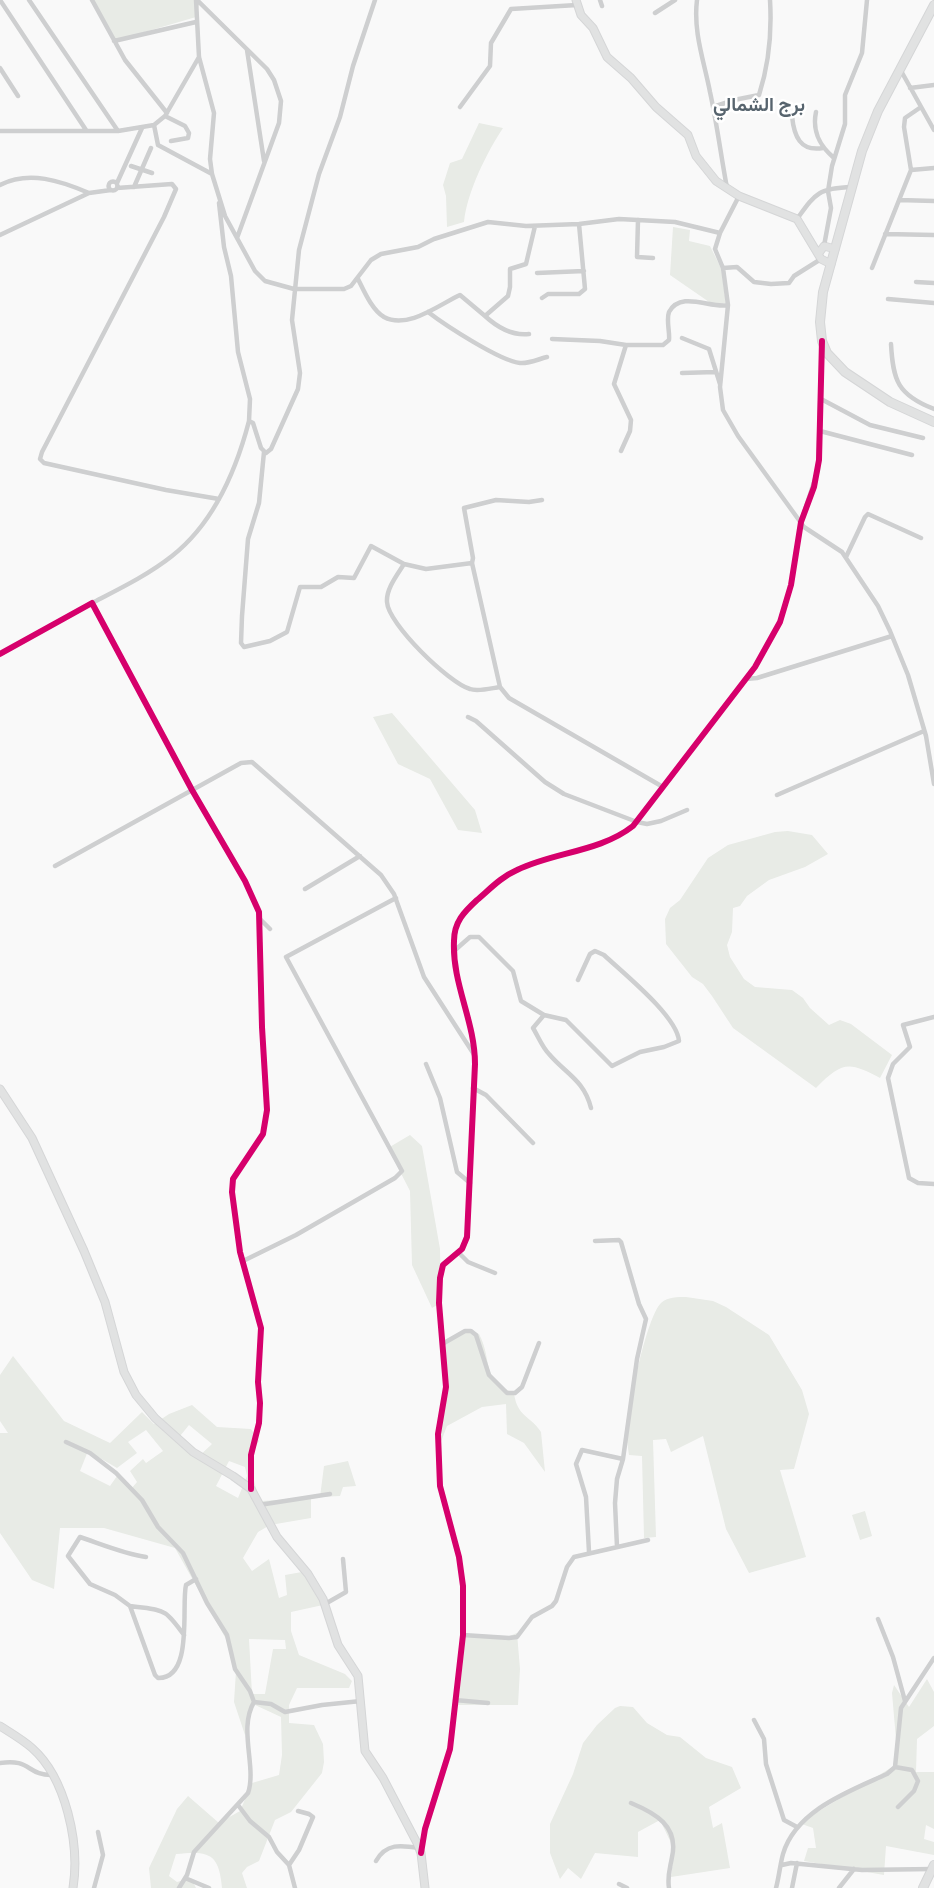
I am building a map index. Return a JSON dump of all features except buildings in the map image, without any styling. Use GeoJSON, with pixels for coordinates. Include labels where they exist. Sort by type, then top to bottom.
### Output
{"type":"FeatureCollection","features":[{"type":"Feature","properties":{"kind":"main road"},"geometry":{"type":"LineString","coordinates":[[933,9],[900,69],[868,135],[831,264],[821,308],[820,322],[822,341],[836,364],[856,380],[890,402],[934,422]]}},
{"type":"Feature","properties":{"kind":"main road"},"geometry":{"type":"LineString","coordinates":[[922,1888],[930,1880],[933,1867]]}},
{"type":"Feature","properties":{"kind":"street"},"geometry":{"type":"LineString","coordinates":[[0,0],[86,130]]}},
{"type":"Feature","properties":{"kind":"street"},"geometry":{"type":"LineString","coordinates":[[29,0],[118,131]]}},
{"type":"Feature","properties":{"kind":"street"},"geometry":{"type":"LineString","coordinates":[[92,0],[114,42],[148,91],[166,115],[185,126],[190,135],[188,138],[171,141]]}},
{"type":"Feature","properties":{"kind":"street"},"geometry":{"type":"LineString","coordinates":[[197,0],[196,22],[199,57],[214,113],[210,160],[212,174],[225,216],[260,278],[264,281],[294,289],[344,289],[358,279],[371,260],[381,254],[418,247],[483,223],[535,226],[579,224],[619,219],[687,224],[720,233]]}},
{"type":"Feature","properties":{"kind":"street"},"geometry":{"type":"LineString","coordinates":[[197,0],[274,80],[281,101],[279,123],[237,238]]}},
{"type":"Feature","properties":{"kind":"street"},"geometry":{"type":"LineString","coordinates":[[264,452],[271,449],[292,404],[299,382],[300,368],[292,324],[299,250],[307,216],[327,150],[340,117],[353,66],[374,0]]}},
{"type":"Feature","properties":{"kind":"street"},"geometry":{"type":"LineString","coordinates":[[600,0],[602,6]]}},
{"type":"Feature","properties":{"kind":"street"},"geometry":{"type":"LineString","coordinates":[[655,13],[675,0]]}},
{"type":"Feature","properties":{"kind":"street"},"geometry":{"type":"LineString","coordinates":[[697,0],[697,29],[727,188]]}},
{"type":"Feature","properties":{"kind":"street"},"geometry":{"type":"LineString","coordinates":[[713,107],[734,100],[759,96],[764,83],[769,54],[770,0]]}},
{"type":"Feature","properties":{"kind":"street"},"geometry":{"type":"LineString","coordinates":[[723,268],[737,266],[754,282],[781,284],[789,283],[794,276],[820,256],[824,246],[831,208],[828,191],[834,158],[845,124],[845,95],[862,53],[867,0]]}},
{"type":"Feature","properties":{"kind":"street"},"geometry":{"type":"LineString","coordinates":[[460,107],[490,66],[491,43],[511,8],[576,2],[581,15],[596,34],[607,57],[631,78],[656,107],[682,128],[688,135],[702,164],[716,181],[739,196],[797,219],[805,235],[820,256],[831,264]]}},
{"type":"Feature","properties":{"kind":"street"},"geometry":{"type":"LineString","coordinates":[[114,42],[196,22]]}},
{"type":"Feature","properties":{"kind":"street"},"geometry":{"type":"LineString","coordinates":[[246,49],[264,164]]}},
{"type":"Feature","properties":{"kind":"street"},"geometry":{"type":"LineString","coordinates":[[0,130],[118,131],[142,128],[154,124],[166,115],[199,57]]}},
{"type":"Feature","properties":{"kind":"street"},"geometry":{"type":"LineString","coordinates":[[0,68],[18,96]]}},
{"type":"Feature","properties":{"kind":"street"},"geometry":{"type":"LineString","coordinates":[[900,69],[934,130]]}},
{"type":"Feature","properties":{"kind":"street"},"geometry":{"type":"LineString","coordinates":[[910,88],[934,84]]}},
{"type":"Feature","properties":{"kind":"street"},"geometry":{"type":"LineString","coordinates":[[872,268],[911,170],[904,127],[905,118],[921,107]]}},
{"type":"Feature","properties":{"kind":"street"},"geometry":{"type":"LineString","coordinates":[[816,112],[814,125],[823,148],[834,158]]}},
{"type":"Feature","properties":{"kind":"street"},"geometry":{"type":"LineString","coordinates":[[792,116],[795,135],[798,141],[811,149],[823,148]]}},
{"type":"Feature","properties":{"kind":"street"},"geometry":{"type":"LineString","coordinates":[[154,124],[158,145],[212,174]]}},
{"type":"Feature","properties":{"kind":"street"},"geometry":{"type":"LineString","coordinates":[[117,185],[142,128]]}},
{"type":"Feature","properties":{"kind":"street"},"geometry":{"type":"LineString","coordinates":[[134,187],[151,148]]}},
{"type":"Feature","properties":{"kind":"street"},"geometry":{"type":"LineString","coordinates":[[131,166],[152,174]]}},
{"type":"Feature","properties":{"kind":"street"},"geometry":{"type":"LineString","coordinates":[[911,170],[934,168]]}},
{"type":"Feature","properties":{"kind":"street"},"geometry":{"type":"LineString","coordinates":[[0,185],[17,179],[38,178],[66,183],[89,193]]}},
{"type":"Feature","properties":{"kind":"street"},"geometry":{"type":"LineString","coordinates":[[110,187],[112,182],[117,185],[134,187],[172,184],[176,189],[164,217],[40,459],[44,463],[140,485],[219,499]]}},
{"type":"Feature","properties":{"kind":"street"},"geometry":{"type":"LineString","coordinates":[[0,235],[89,193],[117,185]]}},
{"type":"Feature","properties":{"kind":"street"},"geometry":{"type":"LineString","coordinates":[[797,219],[813,197],[828,191],[852,186]]}},
{"type":"Feature","properties":{"kind":"street"},"geometry":{"type":"LineString","coordinates":[[739,196],[720,233],[715,249],[723,268],[728,305],[720,384],[721,404],[725,416],[801,522],[809,532],[846,557],[878,606],[908,676],[924,731],[934,784]]}},
{"type":"Feature","properties":{"kind":"street"},"geometry":{"type":"LineString","coordinates":[[0,654],[148,573],[174,554],[204,522],[233,472],[249,421],[250,399],[238,352],[231,276],[220,223],[219,199]]}},
{"type":"Feature","properties":{"kind":"street"},"geometry":{"type":"LineString","coordinates":[[899,200],[934,201]]}},
{"type":"Feature","properties":{"kind":"street"},"geometry":{"type":"LineString","coordinates":[[638,220],[637,257],[653,258]]}},
{"type":"Feature","properties":{"kind":"street"},"geometry":{"type":"LineString","coordinates":[[542,298],[548,294],[583,292],[586,285],[579,224]]}},
{"type":"Feature","properties":{"kind":"street"},"geometry":{"type":"LineString","coordinates":[[485,316],[508,296],[510,269],[526,264],[535,226]]}},
{"type":"Feature","properties":{"kind":"street"},"geometry":{"type":"LineString","coordinates":[[885,234],[934,235]]}},
{"type":"Feature","properties":{"kind":"street"},"geometry":{"type":"LineString","coordinates":[[824,246],[835,249]]}},
{"type":"Feature","properties":{"kind":"street"},"geometry":{"type":"LineString","coordinates":[[537,273],[584,271]]}},
{"type":"Feature","properties":{"kind":"street"},"geometry":{"type":"LineString","coordinates":[[358,279],[376,309],[384,317],[404,320],[428,312],[462,295],[485,316],[508,331],[521,335],[529,334]]}},
{"type":"Feature","properties":{"kind":"street"},"geometry":{"type":"LineString","coordinates":[[916,282],[934,283]]}},
{"type":"Feature","properties":{"kind":"street"},"geometry":{"type":"LineString","coordinates":[[888,299],[934,303]]}},
{"type":"Feature","properties":{"kind":"street"},"geometry":{"type":"LineString","coordinates":[[552,340],[600,341],[626,346],[665,345],[669,337],[669,313],[674,307],[687,300],[716,306],[728,305]]}},
{"type":"Feature","properties":{"kind":"street"},"geometry":{"type":"LineString","coordinates":[[428,312],[443,323],[504,358],[520,363],[547,357]]}},
{"type":"Feature","properties":{"kind":"street"},"geometry":{"type":"LineString","coordinates":[[682,338],[709,349],[720,384]]}},
{"type":"Feature","properties":{"kind":"street"},"geometry":{"type":"LineString","coordinates":[[420,1850],[450,1749],[462,1635],[463,1586],[459,1557],[440,1486],[438,1434],[446,1387],[444,1343],[439,1302],[441,1271],[443,1265],[459,1253],[468,1237],[475,1057],[469,1020],[456,978],[455,932],[463,912],[498,881],[527,866],[615,837],[638,822],[746,679],[768,646],[785,609],[795,566],[801,522],[816,479],[820,431],[822,341]]}},
{"type":"Feature","properties":{"kind":"street"},"geometry":{"type":"LineString","coordinates":[[891,344],[894,377],[914,400],[934,409]]}},
{"type":"Feature","properties":{"kind":"street"},"geometry":{"type":"LineString","coordinates":[[621,451],[630,431],[630,420],[614,384],[626,346]]}},
{"type":"Feature","properties":{"kind":"street"},"geometry":{"type":"LineString","coordinates":[[682,373],[715,372]]}},
{"type":"Feature","properties":{"kind":"street"},"geometry":{"type":"LineString","coordinates":[[821,399],[870,424],[923,438]]}},
{"type":"Feature","properties":{"kind":"street"},"geometry":{"type":"LineString","coordinates":[[249,421],[253,424],[264,452],[259,503],[248,539],[242,616],[242,647],[265,642],[286,633],[291,623],[299,588],[325,586],[338,577],[354,578],[371,546],[404,564],[426,569],[472,563]]}},
{"type":"Feature","properties":{"kind":"street"},"geometry":{"type":"LineString","coordinates":[[820,431],[912,455]]}},
{"type":"Feature","properties":{"kind":"street"},"geometry":{"type":"LineString","coordinates":[[542,500],[529,502],[496,500],[464,508],[473,558],[472,563],[500,688],[509,698],[663,787]]}},
{"type":"Feature","properties":{"kind":"street"},"geometry":{"type":"LineString","coordinates":[[846,557],[868,514],[877,516],[921,538]]}},
{"type":"Feature","properties":{"kind":"street"},"geometry":{"type":"LineString","coordinates":[[404,564],[391,586],[386,600],[388,608],[399,627],[447,674],[470,689],[500,688]]}},
{"type":"Feature","properties":{"kind":"street"},"geometry":{"type":"LineString","coordinates":[[92,603],[192,790],[257,905],[260,919],[262,1027],[267,1110],[263,1134],[234,1179],[232,1192],[243,1261],[261,1328],[258,1382],[259,1423],[251,1455],[251,1489],[277,1537],[308,1574],[325,1604],[338,1646],[356,1670],[361,1701],[365,1751],[383,1778],[420,1850],[425,1888]]}},
{"type":"Feature","properties":{"kind":"street"},"geometry":{"type":"LineString","coordinates":[[746,679],[757,678],[892,636]]}},
{"type":"Feature","properties":{"kind":"street"},"geometry":{"type":"LineString","coordinates":[[468,716],[564,794],[647,824],[661,821],[688,810]]}},
{"type":"Feature","properties":{"kind":"street"},"geometry":{"type":"LineString","coordinates":[[777,795],[924,731]]}},
{"type":"Feature","properties":{"kind":"street"},"geometry":{"type":"LineString","coordinates":[[55,866],[241,763],[252,762],[381,875],[396,898],[424,977],[475,1057]]}},
{"type":"Feature","properties":{"kind":"street"},"geometry":{"type":"LineString","coordinates":[[305,889],[360,856]]}},
{"type":"Feature","properties":{"kind":"street"},"geometry":{"type":"LineString","coordinates":[[243,1261],[296,1235],[395,1178],[402,1171],[332,1038],[286,957],[396,898]]}},
{"type":"Feature","properties":{"kind":"street"},"geometry":{"type":"LineString","coordinates":[[260,919],[270,929]]}},
{"type":"Feature","properties":{"kind":"street"},"geometry":{"type":"LineString","coordinates":[[454,951],[470,937],[479,937],[513,971],[521,1000],[544,1015],[566,1020],[612,1066],[640,1052],[664,1047],[679,1041],[674,1025],[652,999],[604,955],[595,951],[590,954],[578,980]]}},
{"type":"Feature","properties":{"kind":"street"},"geometry":{"type":"LineString","coordinates":[[544,1015],[533,1028],[548,1053],[581,1084],[588,1094],[591,1108]]}},
{"type":"Feature","properties":{"kind":"street"},"geometry":{"type":"LineString","coordinates":[[934,1017],[903,1026],[910,1047],[894,1062],[888,1078],[909,1178],[918,1182],[934,1184]]}},
{"type":"Feature","properties":{"kind":"street"},"geometry":{"type":"LineString","coordinates":[[426,1064],[440,1098],[456,1172],[470,1183]]}},
{"type":"Feature","properties":{"kind":"street"},"geometry":{"type":"LineString","coordinates":[[473,1088],[486,1095],[533,1143]]}},
{"type":"Feature","properties":{"kind":"street"},"geometry":{"type":"LineString","coordinates":[[0,1089],[32,1138],[84,1251],[105,1302],[124,1372],[136,1395],[155,1418],[193,1452],[251,1489]]}},
{"type":"Feature","properties":{"kind":"street"},"geometry":{"type":"LineString","coordinates":[[595,1241],[619,1240],[621,1242],[639,1304],[646,1319],[637,1359],[623,1459],[616,1487],[617,1548]]}},
{"type":"Feature","properties":{"kind":"street"},"geometry":{"type":"LineString","coordinates":[[459,1253],[468,1262],[495,1274]]}},
{"type":"Feature","properties":{"kind":"street"},"geometry":{"type":"LineString","coordinates":[[444,1343],[465,1331],[471,1331],[476,1335],[489,1375],[507,1393],[515,1394],[522,1387],[539,1344]]}},
{"type":"Feature","properties":{"kind":"street"},"geometry":{"type":"LineString","coordinates":[[66,1442],[104,1463],[136,1492],[163,1534],[183,1553],[207,1603],[227,1634],[235,1669],[250,1691],[254,1702],[247,1739],[250,1790],[194,1852],[185,1878],[179,1888]]}},
{"type":"Feature","properties":{"kind":"street"},"geometry":{"type":"LineString","coordinates":[[588,1552],[586,1498],[576,1464],[578,1455],[582,1450],[623,1459]]}},
{"type":"Feature","properties":{"kind":"street"},"geometry":{"type":"LineString","coordinates":[[259,1505],[330,1494]]}},
{"type":"Feature","properties":{"kind":"street"},"geometry":{"type":"LineString","coordinates":[[146,1557],[129,1555],[106,1544],[80,1537],[68,1551],[68,1559],[90,1584],[115,1595],[130,1606],[161,1610],[170,1615],[184,1636]]}},
{"type":"Feature","properties":{"kind":"street"},"geometry":{"type":"LineString","coordinates":[[462,1635],[509,1638],[520,1635],[532,1617],[552,1606],[556,1601],[570,1562],[574,1557],[588,1552],[617,1548],[648,1540]]}},
{"type":"Feature","properties":{"kind":"street"},"geometry":{"type":"LineString","coordinates":[[325,1604],[346,1592],[343,1560]]}},
{"type":"Feature","properties":{"kind":"street"},"geometry":{"type":"LineString","coordinates":[[130,1606],[155,1675],[158,1678],[168,1676],[175,1667],[182,1652],[184,1592],[186,1585],[196,1579]]}},
{"type":"Feature","properties":{"kind":"street"},"geometry":{"type":"LineString","coordinates":[[878,1619],[893,1657],[905,1702]]}},
{"type":"Feature","properties":{"kind":"street"},"geometry":{"type":"LineString","coordinates":[[776,1888],[782,1865],[782,1855],[797,1827],[828,1804],[888,1774],[894,1767],[897,1760],[899,1713],[934,1658]]}},
{"type":"Feature","properties":{"kind":"street"},"geometry":{"type":"LineString","coordinates":[[456,1700],[488,1704]]}},
{"type":"Feature","properties":{"kind":"street"},"geometry":{"type":"LineString","coordinates":[[254,1702],[271,1704],[285,1712],[322,1704],[361,1701]]}},
{"type":"Feature","properties":{"kind":"street"},"geometry":{"type":"LineString","coordinates":[[754,1720],[764,1739],[766,1764],[784,1820],[797,1827]]}},
{"type":"Feature","properties":{"kind":"street"},"geometry":{"type":"LineString","coordinates":[[0,1726],[32,1748],[54,1775],[72,1834],[75,1852],[72,1888]]}},
{"type":"Feature","properties":{"kind":"street"},"geometry":{"type":"LineString","coordinates":[[0,1763],[20,1762],[37,1774],[54,1775]]}},
{"type":"Feature","properties":{"kind":"street"},"geometry":{"type":"LineString","coordinates":[[894,1767],[912,1770],[918,1781],[914,1791],[898,1807]]}},
{"type":"Feature","properties":{"kind":"street"},"geometry":{"type":"LineString","coordinates":[[631,1803],[657,1814],[667,1826],[673,1851],[668,1872],[669,1888]]}},
{"type":"Feature","properties":{"kind":"street"},"geometry":{"type":"LineString","coordinates":[[238,1805],[250,1821],[268,1837],[277,1852],[289,1865],[295,1888]]}},
{"type":"Feature","properties":{"kind":"street"},"geometry":{"type":"LineString","coordinates":[[289,1865],[302,1844],[313,1817],[298,1811]]}},
{"type":"Feature","properties":{"kind":"street"},"geometry":{"type":"LineString","coordinates":[[94,1888],[103,1856],[98,1832]]}},
{"type":"Feature","properties":{"kind":"street"},"geometry":{"type":"LineString","coordinates":[[376,1861],[380,1854],[390,1846],[400,1845],[420,1850]]}},
{"type":"Feature","properties":{"kind":"street"},"geometry":{"type":"LineString","coordinates":[[782,1865],[787,1862],[854,1869],[933,1867]]}},
{"type":"Feature","properties":{"kind":"street"},"geometry":{"type":"LineString","coordinates":[[792,1888],[797,1863]]}},
{"type":"Feature","properties":{"kind":"street"},"geometry":{"type":"LineString","coordinates":[[840,1888],[854,1869]]}},
{"type":"Feature","properties":{"kind":"street"},"geometry":{"type":"LineString","coordinates":[[185,1878],[207,1888]]}},
{"type":"Feature","properties":{"kind":"street"},"geometry":{"type":"LineString","coordinates":[[619,1884],[627,1888]]}},
{"type":"Feature","properties":{"kind":"shaded area"},"geometry":{"type":"Polygon","coordinates":[[[92,0],[200,0],[196,17],[114,41],[92,0]]]}},
{"type":"Feature","properties":{"kind":"shaded area"},"geometry":{"type":"Polygon","coordinates":[[[479,123],[503,128],[473,185],[464,222],[447,227],[446,196],[443,185],[450,163],[462,159],[479,123]]]}},
{"type":"Feature","properties":{"kind":"shaded area"},"geometry":{"type":"Polygon","coordinates":[[[673,227],[690,230],[689,241],[710,246],[721,268],[726,303],[712,304],[670,275],[673,227]]]}},
{"type":"Feature","properties":{"kind":"shaded area"},"geometry":{"type":"Polygon","coordinates":[[[392,713],[475,810],[482,833],[458,830],[430,779],[398,764],[373,717],[392,713]]]}},
{"type":"Feature","properties":{"kind":"shaded area"},"geometry":{"type":"Polygon","coordinates":[[[788,831],[812,835],[828,854],[805,867],[769,880],[747,896],[740,906],[733,908],[732,932],[727,945],[730,957],[744,979],[755,987],[792,990],[803,998],[810,1008],[829,1025],[840,1020],[851,1024],[892,1055],[880,1078],[860,1069],[846,1067],[832,1073],[816,1088],[733,1028],[703,984],[692,977],[666,944],[665,919],[670,908],[680,900],[708,858],[728,845],[775,832],[788,831]]]}},
{"type":"Feature","properties":{"kind":"shaded area"},"geometry":{"type":"Polygon","coordinates":[[[410,1135],[422,1146],[440,1249],[441,1303],[432,1308],[412,1265],[410,1191],[388,1148],[410,1135]]]}},
{"type":"Feature","properties":{"kind":"shaded area"},"geometry":{"type":"Polygon","coordinates":[[[686,1297],[713,1301],[726,1307],[769,1335],[802,1390],[809,1414],[794,1469],[780,1470],[806,1557],[749,1573],[726,1529],[703,1436],[671,1452],[666,1439],[653,1440],[656,1537],[644,1538],[642,1456],[629,1455],[627,1442],[628,1417],[644,1342],[656,1311],[661,1303],[666,1300],[686,1297]]]}},
{"type":"Feature","properties":{"kind":"shaded area"},"geometry":{"type":"Polygon","coordinates":[[[472,1331],[479,1334],[489,1368],[496,1382],[514,1393],[521,1412],[541,1432],[545,1472],[524,1443],[507,1434],[506,1404],[482,1407],[447,1426],[439,1447],[441,1412],[447,1377],[445,1340],[463,1332],[472,1331]]]}},
{"type":"Feature","properties":{"kind":"shaded area"},"geometry":{"type":"Polygon","coordinates":[[[13,1356],[64,1421],[110,1443],[142,1412],[154,1424],[169,1414],[192,1405],[217,1427],[251,1429],[259,1441],[253,1456],[252,1471],[261,1501],[311,1498],[311,1518],[270,1525],[258,1532],[243,1558],[252,1571],[269,1559],[279,1598],[287,1595],[285,1575],[302,1572],[316,1591],[323,1605],[291,1612],[291,1631],[299,1655],[345,1674],[352,1681],[349,1688],[297,1688],[289,1705],[289,1723],[314,1725],[323,1744],[324,1762],[322,1773],[291,1812],[275,1820],[259,1861],[247,1867],[242,1873],[247,1888],[222,1888],[215,1861],[210,1856],[204,1854],[176,1854],[169,1876],[177,1882],[191,1878],[196,1888],[151,1888],[149,1868],[177,1809],[188,1796],[219,1823],[240,1811],[252,1783],[279,1775],[282,1755],[281,1717],[253,1704],[245,1735],[234,1702],[236,1671],[226,1639],[175,1548],[104,1528],[60,1528],[54,1589],[32,1580],[0,1533],[0,1433],[8,1433],[0,1421],[0,1375],[13,1356]],[[189,1425],[176,1441],[197,1458],[212,1444],[189,1425]],[[146,1430],[128,1442],[137,1453],[117,1468],[88,1451],[80,1471],[110,1486],[117,1476],[131,1489],[137,1482],[130,1471],[143,1459],[146,1463],[163,1451],[146,1430]],[[229,1461],[216,1486],[238,1498],[247,1476],[245,1467],[229,1461]],[[249,1639],[252,1694],[265,1694],[273,1649],[286,1649],[285,1640],[249,1639]]]}},
{"type":"Feature","properties":{"kind":"shaded area"},"geometry":{"type":"Polygon","coordinates":[[[348,1461],[356,1486],[343,1487],[340,1496],[320,1497],[324,1466],[348,1461]]]}},
{"type":"Feature","properties":{"kind":"shaded area"},"geometry":{"type":"Polygon","coordinates":[[[865,1511],[872,1536],[860,1540],[852,1515],[865,1511]]]}},
{"type":"Feature","properties":{"kind":"shaded area"},"geometry":{"type":"Polygon","coordinates":[[[517,1633],[520,1669],[518,1705],[458,1705],[466,1634],[507,1637],[517,1633]]]}},
{"type":"Feature","properties":{"kind":"shaded area"},"geometry":{"type":"Polygon","coordinates":[[[927,1679],[934,1692],[934,1726],[917,1739],[916,1772],[934,1772],[934,1829],[926,1825],[924,1839],[934,1842],[934,1855],[886,1846],[884,1875],[804,1861],[808,1848],[816,1848],[813,1828],[799,1823],[894,1766],[897,1751],[892,1693],[894,1685],[909,1707],[927,1679]]]}},
{"type":"Feature","properties":{"kind":"shaded area"},"geometry":{"type":"Polygon","coordinates":[[[620,1706],[633,1707],[647,1723],[667,1735],[680,1737],[706,1758],[732,1767],[741,1788],[709,1807],[713,1828],[722,1823],[730,1868],[671,1877],[674,1849],[660,1820],[638,1832],[638,1857],[595,1853],[581,1879],[568,1868],[560,1879],[550,1853],[550,1824],[573,1774],[583,1743],[597,1725],[615,1708],[620,1706]]]}},
{"type":"Feature","properties":{"kind":"cycle path"},"geometry":{"type":"LineString","coordinates":[[421,1853],[425,1829],[450,1749],[463,1635],[463,1586],[459,1557],[440,1486],[438,1434],[446,1387],[439,1303],[440,1278],[443,1265],[462,1249],[467,1237],[475,1064],[471,1033],[456,972],[454,934],[458,923],[472,904],[506,876],[531,864],[592,847],[620,835],[633,826],[755,667],[780,622],[791,585],[801,522],[814,487],[819,460],[822,341]]}},
{"type":"Feature","properties":{"kind":"cycle path"},"geometry":{"type":"LineString","coordinates":[[0,654],[92,603],[192,790],[245,881],[259,912],[262,1027],[267,1110],[263,1134],[233,1179],[232,1192],[240,1252],[261,1328],[258,1382],[259,1423],[251,1455],[251,1489]]}},
{"type":"Feature","properties":{"kind":"district","name":"برج الشمالي"},"geometry":{"type":"Point","coordinates":[759,105]}}]}
